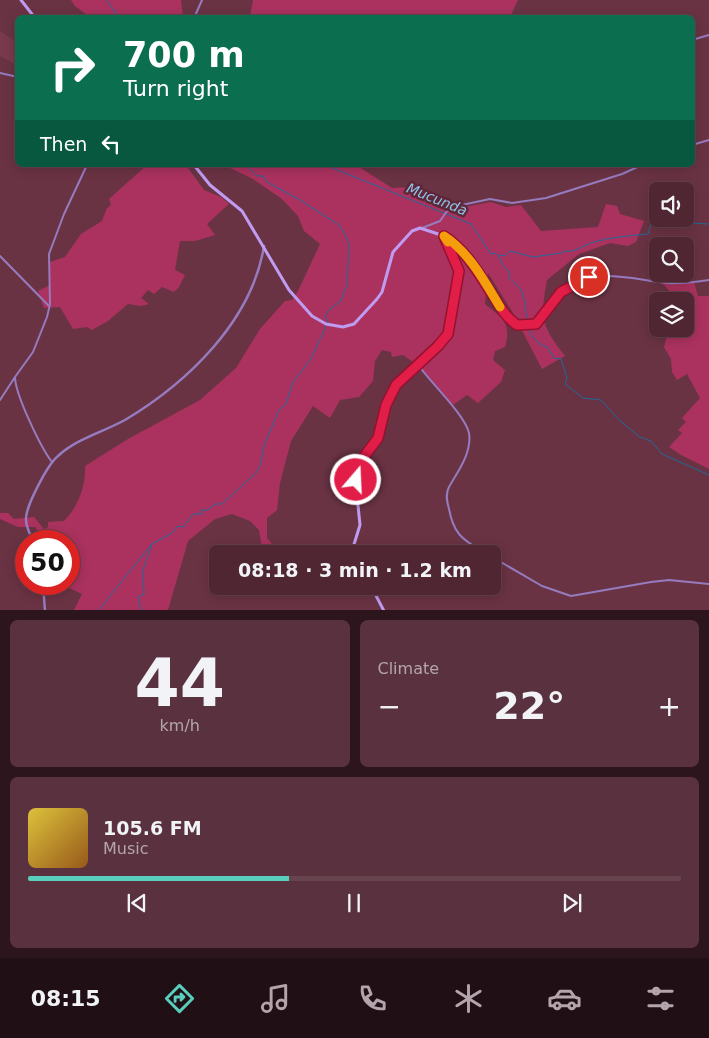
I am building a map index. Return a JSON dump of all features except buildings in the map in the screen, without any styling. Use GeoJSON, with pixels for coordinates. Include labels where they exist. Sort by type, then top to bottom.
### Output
{"type":"FeatureCollection","features":[{"type":"Feature","properties":{"kind":"main road"},"geometry":{"type":"LineString","coordinates":[[21,0],[33,15]]}},
{"type":"Feature","properties":{"kind":"main road"},"geometry":{"type":"LineString","coordinates":[[196,167],[210,185],[242,211],[290,293],[312,316],[327,325],[347,327],[357,321],[381,294],[396,247],[408,234],[420,228],[444,236],[459,271],[450,330],[443,341],[398,382],[391,394],[378,438],[356,469],[360,525],[354,545]]}},
{"type":"Feature","properties":{"kind":"main road"},"geometry":{"type":"LineString","coordinates":[[376,595],[384,610]]}},
{"type":"Feature","properties":{"kind":"street"},"geometry":{"type":"LineString","coordinates":[[195,15],[202,0]]}},
{"type":"Feature","properties":{"kind":"street"},"geometry":{"type":"LineString","coordinates":[[695,39],[709,35]]}},
{"type":"Feature","properties":{"kind":"street"},"geometry":{"type":"LineString","coordinates":[[0,73],[15,76]]}},
{"type":"Feature","properties":{"kind":"street"},"geometry":{"type":"LineString","coordinates":[[695,144],[709,140]]}},
{"type":"Feature","properties":{"kind":"street"},"geometry":{"type":"LineString","coordinates":[[0,400],[35,349],[50,307],[49,254],[64,214],[86,167]]}},
{"type":"Feature","properties":{"kind":"street"},"geometry":{"type":"LineString","coordinates":[[420,228],[440,221],[445,214],[457,206],[488,199],[512,203],[549,197],[622,174],[638,167]]}},
{"type":"Feature","properties":{"kind":"street"},"geometry":{"type":"LineString","coordinates":[[444,236],[462,252],[478,271],[503,311],[517,325],[536,324],[561,292],[589,277],[636,278],[669,283],[709,280]]}},
{"type":"Feature","properties":{"kind":"street"},"geometry":{"type":"LineString","coordinates":[[28,530],[26,524],[27,511],[52,463],[67,448],[122,421],[152,403],[202,358],[240,311],[256,276],[264,246]]}},
{"type":"Feature","properties":{"kind":"street"},"geometry":{"type":"LineString","coordinates":[[0,256],[50,307]]}},
{"type":"Feature","properties":{"kind":"street"},"geometry":{"type":"LineString","coordinates":[[417,364],[459,414],[468,432],[466,451],[458,475],[448,488],[448,502],[456,532],[472,545]]}},
{"type":"Feature","properties":{"kind":"street"},"geometry":{"type":"LineString","coordinates":[[16,376],[25,409],[44,451],[52,463]]}},
{"type":"Feature","properties":{"kind":"street"},"geometry":{"type":"LineString","coordinates":[[501,562],[542,586],[571,596],[669,580],[709,584]]}},
{"type":"Feature","properties":{"kind":"street"},"geometry":{"type":"LineString","coordinates":[[44,595],[45,610]]}},
{"type":"Feature","properties":{"kind":"shaded area"},"geometry":{"type":"Polygon","coordinates":[[[71,0],[181,0],[183,15],[87,15],[75,6],[71,0]]]}},
{"type":"Feature","properties":{"kind":"shaded area"},"geometry":{"type":"Polygon","coordinates":[[[253,0],[518,0],[511,15],[250,15],[253,0]]]}},
{"type":"Feature","properties":{"kind":"shaded area"},"geometry":{"type":"Polygon","coordinates":[[[0,31],[15,41],[15,64],[0,56],[0,31]]]}},
{"type":"Feature","properties":{"kind":"shaded area"},"geometry":{"type":"Polygon","coordinates":[[[145,167],[187,167],[204,190],[221,197],[229,204],[207,224],[215,235],[195,241],[180,241],[175,270],[185,275],[174,292],[162,287],[154,294],[148,290],[141,298],[149,304],[141,306],[128,304],[108,321],[92,330],[87,327],[73,329],[60,307],[44,308],[38,291],[50,285],[50,262],[65,257],[81,234],[102,221],[107,208],[111,205],[109,199],[145,167]]]}},
{"type":"Feature","properties":{"kind":"shaded area"},"geometry":{"type":"Polygon","coordinates":[[[228,167],[359,167],[392,188],[400,187],[427,191],[444,198],[459,208],[491,202],[506,207],[521,205],[541,231],[598,227],[606,204],[617,206],[620,214],[644,221],[636,242],[628,246],[610,243],[579,254],[547,280],[543,304],[544,321],[551,336],[565,356],[542,369],[513,313],[488,273],[485,304],[501,317],[507,332],[505,347],[495,351],[493,360],[505,370],[501,382],[478,403],[467,395],[453,405],[417,365],[403,355],[392,357],[391,352],[382,350],[375,361],[373,381],[359,397],[340,400],[330,418],[313,406],[291,441],[280,483],[277,510],[267,518],[267,538],[273,545],[262,545],[259,530],[250,521],[232,514],[215,519],[188,541],[168,610],[74,610],[82,594],[80,593],[80,530],[37,530],[35,527],[18,527],[0,519],[0,513],[8,513],[14,519],[34,517],[44,529],[48,527],[48,522],[64,521],[80,496],[85,466],[128,439],[200,400],[236,368],[260,329],[285,301],[292,300],[320,244],[304,231],[298,216],[282,199],[253,179],[228,167]]]}},
{"type":"Feature","properties":{"kind":"shaded area"},"geometry":{"type":"Polygon","coordinates":[[[694,282],[698,296],[709,296],[709,469],[669,447],[682,433],[678,430],[686,422],[682,418],[700,398],[687,374],[677,380],[672,372],[671,359],[664,347],[666,339],[669,337],[694,337],[694,292],[670,292],[662,283],[694,282]]]}},
{"type":"Feature","properties":{"kind":"waterway","name":"Mucunda"},"geometry":{"type":"LineString","coordinates":[[106,0],[118,15]]}},
{"type":"Feature","properties":{"kind":"waterway"},"geometry":{"type":"LineString","coordinates":[[248,167],[257,176],[263,176],[267,182],[339,225],[344,233],[349,244],[347,285],[341,301],[329,310],[325,316],[328,323]]}},
{"type":"Feature","properties":{"kind":"waterway","name":"Mucunda"},"geometry":{"type":"LineString","coordinates":[[330,167],[471,224],[491,254],[495,253],[509,271],[509,278],[521,290],[533,338],[547,347],[554,358],[561,359],[567,378],[565,384],[583,398],[601,400],[619,420],[640,437],[651,441],[662,454],[709,475]]}},
{"type":"Feature","properties":{"kind":"waterway"},"geometry":{"type":"LineString","coordinates":[[694,223],[709,224]]}},
{"type":"Feature","properties":{"kind":"waterway"},"geometry":{"type":"LineString","coordinates":[[500,255],[505,256],[510,251],[533,257],[572,251],[605,239],[648,234],[650,227]]}},
{"type":"Feature","properties":{"kind":"waterway"},"geometry":{"type":"LineString","coordinates":[[141,610],[138,597],[144,594],[143,570],[152,544],[172,533],[178,526],[183,527],[193,514],[202,514],[201,510],[208,510],[215,504],[222,504],[257,472],[261,463],[264,446],[279,410],[286,404],[293,382],[311,359],[326,326]]}},
{"type":"Feature","properties":{"kind":"waterway"},"geometry":{"type":"LineString","coordinates":[[99,610],[151,545]]}},
{"type":"Feature","properties":{"kind":"slow traffic"},"geometry":{"type":"LineString","coordinates":[[448,242],[444,236],[462,252],[478,271],[500,307]]}},
{"type":"Feature","properties":{"kind":"route"},"geometry":{"type":"LineString","coordinates":[[356,480],[355,472],[357,466],[378,438],[386,405],[396,385],[446,338],[450,330],[459,271],[444,236],[462,252],[478,271],[503,311],[517,325],[536,324],[561,292],[582,279],[589,277]]}}]}
